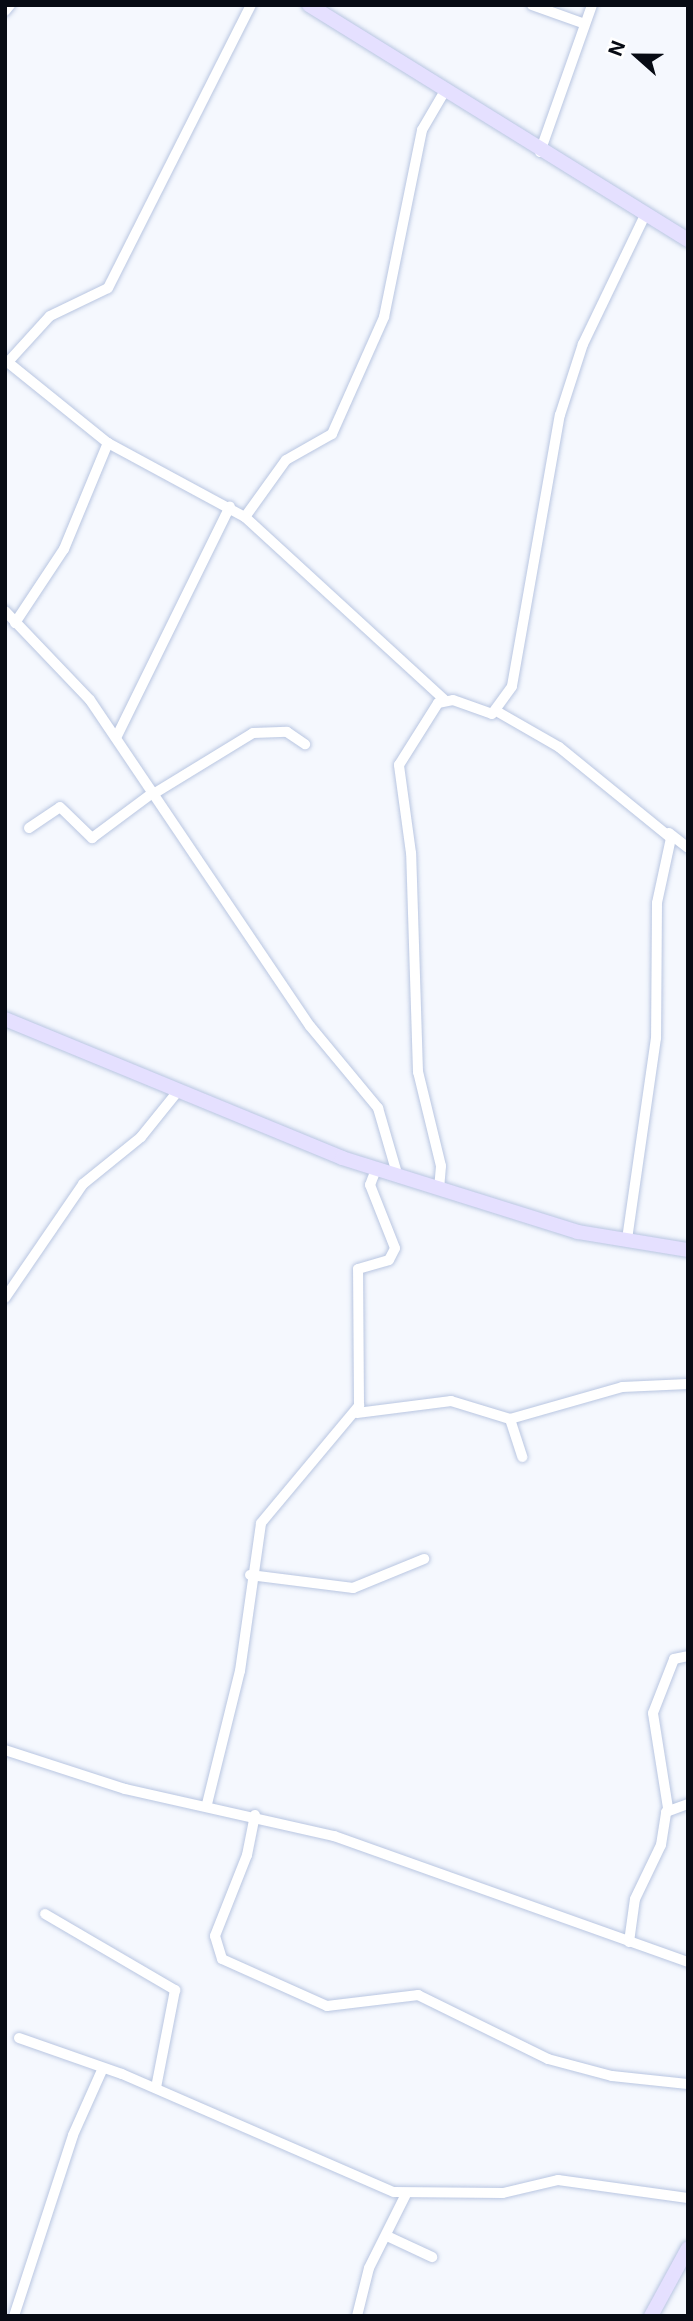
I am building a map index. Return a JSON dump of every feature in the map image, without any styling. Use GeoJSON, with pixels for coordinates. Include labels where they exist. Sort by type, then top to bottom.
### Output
{"type":"FeatureCollection","features":[{"type":"Feature","properties":{"kind":"main road"},"geometry":{"type":"LineString","coordinates":[[309,5],[443,94],[688,240]]}},
{"type":"Feature","properties":{"kind":"main road"},"geometry":{"type":"LineString","coordinates":[[5,1018],[178,1091],[398,1177],[578,1232],[688,1250]]}},
{"type":"Feature","properties":{"kind":"main road"},"geometry":{"type":"LineString","coordinates":[[650,2316],[688,2248]]}},
{"type":"Feature","properties":{"kind":"street"},"geometry":{"type":"LineString","coordinates":[[251,5],[108,288],[50,316],[7,361],[108,443],[230,506],[445,700],[498,712],[559,747],[687,847],[667,866]]}},
{"type":"Feature","properties":{"kind":"street"},"geometry":{"type":"LineString","coordinates":[[532,5],[584,24]]}},
{"type":"Feature","properties":{"kind":"street"},"geometry":{"type":"LineString","coordinates":[[540,152],[592,5]]}},
{"type":"Feature","properties":{"kind":"street"},"geometry":{"type":"LineString","coordinates":[[244,517],[286,460],[332,434],[384,317],[422,131],[443,94]]}},
{"type":"Feature","properties":{"kind":"street"},"geometry":{"type":"LineString","coordinates":[[498,712],[522,650],[570,380],[645,215]]}},
{"type":"Feature","properties":{"kind":"street"},"geometry":{"type":"LineString","coordinates":[[15,623],[64,549],[108,443]]}},
{"type":"Feature","properties":{"kind":"street"},"geometry":{"type":"LineString","coordinates":[[116,738],[230,506]]}},
{"type":"Feature","properties":{"kind":"street"},"geometry":{"type":"LineString","coordinates":[[5,611],[59,662],[155,793],[310,1026],[378,1108],[398,1177]]}},
{"type":"Feature","properties":{"kind":"street"},"geometry":{"type":"LineString","coordinates":[[439,1189],[441,1166],[418,1072],[411,853],[397,774],[415,736],[445,700]]}},
{"type":"Feature","properties":{"kind":"street"},"geometry":{"type":"LineString","coordinates":[[29,828],[60,807],[92,838],[155,793],[253,733],[287,732],[305,744]]}},
{"type":"Feature","properties":{"kind":"street"},"geometry":{"type":"LineString","coordinates":[[627,1240],[656,1038],[657,903],[667,866],[666,830]]}},
{"type":"Feature","properties":{"kind":"street"},"geometry":{"type":"LineString","coordinates":[[5,1298],[83,1184],[141,1137],[178,1091]]}},
{"type":"Feature","properties":{"kind":"street"},"geometry":{"type":"LineString","coordinates":[[357,1413],[358,1269],[389,1259],[395,1248],[372,1192],[376,1169]]}},
{"type":"Feature","properties":{"kind":"street"},"geometry":{"type":"LineString","coordinates":[[206,1804],[240,1671],[250,1575],[271,1507],[357,1413],[451,1401],[510,1419],[622,1387],[688,1384]]}},
{"type":"Feature","properties":{"kind":"street"},"geometry":{"type":"LineString","coordinates":[[510,1419],[522,1457]]}},
{"type":"Feature","properties":{"kind":"street"},"geometry":{"type":"LineString","coordinates":[[250,1575],[353,1588],[424,1559]]}},
{"type":"Feature","properties":{"kind":"street"},"geometry":{"type":"LineString","coordinates":[[629,1942],[635,1899],[661,1845],[668,1808],[653,1713],[674,1659],[688,1656]]}},
{"type":"Feature","properties":{"kind":"street"},"geometry":{"type":"LineString","coordinates":[[5,1750],[125,1789],[255,1815],[334,1836],[688,1962]]}},
{"type":"Feature","properties":{"kind":"street"},"geometry":{"type":"LineString","coordinates":[[668,1808],[688,1804]]}},
{"type":"Feature","properties":{"kind":"street"},"geometry":{"type":"LineString","coordinates":[[255,1815],[247,1855],[215,1936],[222,1959],[327,2006],[418,1995],[548,2059],[612,2076],[688,2084]]}},
{"type":"Feature","properties":{"kind":"street"},"geometry":{"type":"LineString","coordinates":[[46,1914],[175,1990],[156,2088]]}},
{"type":"Feature","properties":{"kind":"street"},"geometry":{"type":"LineString","coordinates":[[19,2038],[156,2088],[406,2194],[503,2193],[558,2180],[688,2197]]}},
{"type":"Feature","properties":{"kind":"street"},"geometry":{"type":"LineString","coordinates":[[14,2316],[73,2135],[103,2068]]}},
{"type":"Feature","properties":{"kind":"street"},"geometry":{"type":"LineString","coordinates":[[357,2316],[369,2268],[406,2194]]}},
{"type":"Feature","properties":{"kind":"street"},"geometry":{"type":"LineString","coordinates":[[387,2236],[432,2257]]}}]}
